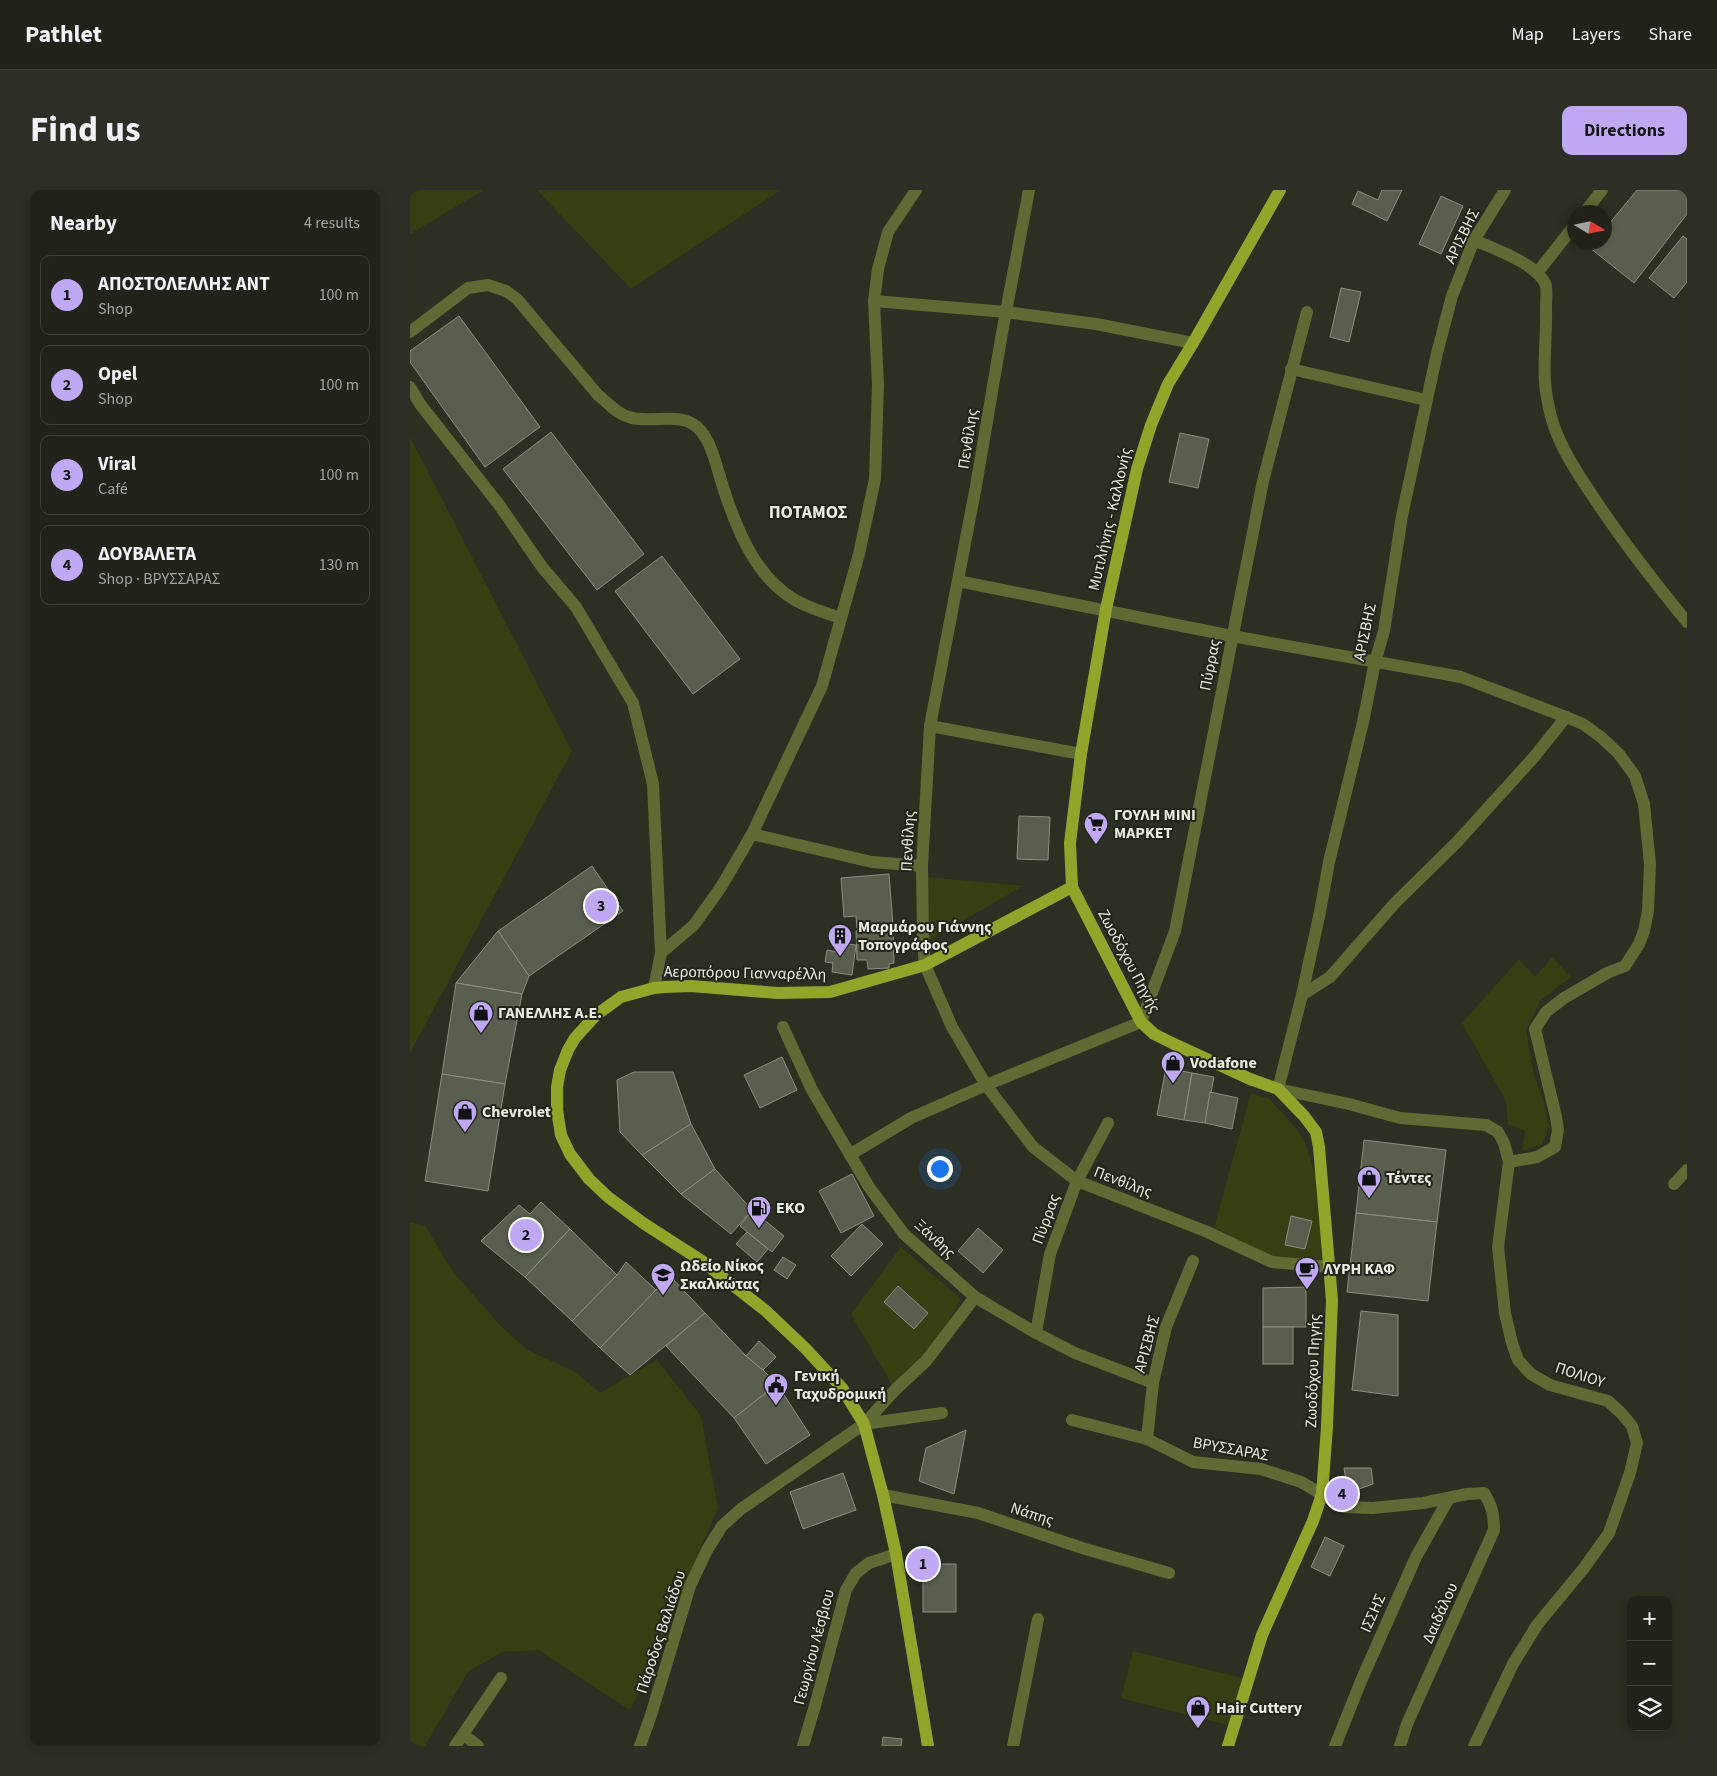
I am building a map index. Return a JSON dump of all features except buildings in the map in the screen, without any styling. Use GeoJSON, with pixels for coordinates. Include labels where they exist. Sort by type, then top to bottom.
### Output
{"type":"FeatureCollection","features":[{"type":"Feature","properties":{"kind":"main road","name":"Μυτιλήνης - Καλλονής"},"geometry":{"type":"LineString","coordinates":[[1072,888],[1070,843],[1081,754],[1106,609],[1137,469],[1151,425],[1168,384],[1194,343],[1280,190]]}},
{"type":"Feature","properties":{"kind":"main road","name":"Ζωοδόχου Πηγής"},"geometry":{"type":"LineString","coordinates":[[1072,888],[1140,1022],[1154,1034],[1174,1044],[1250,1079],[1278,1089],[1304,1116],[1316,1132],[1319,1147],[1332,1300],[1322,1494],[1313,1521],[1262,1635],[1228,1746]]}},
{"type":"Feature","properties":{"kind":"main road","name":"Αεροπόρου Γιανναρέλλη"},"geometry":{"type":"LineString","coordinates":[[928,1746],[896,1554],[864,1424],[842,1388],[805,1348],[766,1311],[702,1261],[643,1223],[608,1197],[589,1179],[570,1154],[561,1135],[556,1088],[560,1070],[568,1050],[585,1025],[622,997],[654,988],[691,986],[778,993],[830,992],[925,965],[1072,888]]}},
{"type":"Feature","properties":{"kind":"street"},"geometry":{"type":"LineString","coordinates":[[661,953],[694,925],[721,887],[752,834],[822,686],[859,554],[875,479],[878,385],[874,301],[878,269],[888,232],[916,190]]}},
{"type":"Feature","properties":{"kind":"street","name":"Πενθίλης"},"geometry":{"type":"LineString","coordinates":[[1029,190],[930,726],[922,866],[922,939],[925,965],[952,1027],[986,1085],[1033,1147],[1078,1181],[1205,1231],[1272,1262],[1329,1267]]}},
{"type":"Feature","properties":{"kind":"street","name":"ΑΡΙΣΒΗΣ"},"geometry":{"type":"LineString","coordinates":[[1278,1089],[1302,995],[1329,862],[1363,722],[1375,662],[1384,632],[1402,516],[1426,400],[1452,296],[1474,240],[1505,190]]}},
{"type":"Feature","properties":{"kind":"street"},"geometry":{"type":"LineString","coordinates":[[1590,205],[1602,190]]}},
{"type":"Feature","properties":{"kind":"street"},"geometry":{"type":"LineString","coordinates":[[1537,273],[1567,235]]}},
{"type":"Feature","properties":{"kind":"street"},"geometry":{"type":"LineString","coordinates":[[1474,240],[1520,261],[1537,273],[1546,286],[1544,378],[1548,404],[1556,434],[1580,476],[1612,525],[1664,595],[1687,622]]}},
{"type":"Feature","properties":{"kind":"street"},"geometry":{"type":"LineString","coordinates":[[410,332],[468,288],[488,285],[506,291],[517,299],[598,395],[613,407],[628,417],[678,419],[689,422],[700,430],[710,446],[724,490],[745,544],[764,574],[774,586],[794,600],[812,609],[841,618]]}},
{"type":"Feature","properties":{"kind":"street"},"geometry":{"type":"LineString","coordinates":[[874,301],[1006,312],[1096,324],[1194,343]]}},
{"type":"Feature","properties":{"kind":"street","name":"Πύρρας"},"geometry":{"type":"LineString","coordinates":[[1140,1022],[1175,932],[1263,481],[1307,312]]}},
{"type":"Feature","properties":{"kind":"street"},"geometry":{"type":"LineString","coordinates":[[1291,369],[1426,400]]}},
{"type":"Feature","properties":{"kind":"street"},"geometry":{"type":"LineString","coordinates":[[410,387],[420,404],[500,506],[542,567],[576,607],[633,703],[654,784],[661,953],[654,988]]}},
{"type":"Feature","properties":{"kind":"street"},"geometry":{"type":"LineString","coordinates":[[958,581],[1106,609],[1232,636],[1461,677],[1583,724],[1601,737],[1619,754],[1634,776],[1644,804],[1650,864],[1648,911],[1644,932],[1625,966],[1609,972],[1564,998],[1546,1012],[1535,1029],[1556,1117],[1558,1130],[1555,1147],[1538,1157],[1509,1162]]}},
{"type":"Feature","properties":{"kind":"street"},"geometry":{"type":"LineString","coordinates":[[1302,995],[1330,977],[1395,903],[1457,842],[1534,756],[1566,717]]}},
{"type":"Feature","properties":{"kind":"street"},"geometry":{"type":"LineString","coordinates":[[930,726],[1081,754]]}},
{"type":"Feature","properties":{"kind":"street"},"geometry":{"type":"LineString","coordinates":[[752,834],[872,862],[922,866]]}},
{"type":"Feature","properties":{"kind":"street"},"geometry":{"type":"LineString","coordinates":[[851,1154],[911,1118],[1140,1022]]}},
{"type":"Feature","properties":{"kind":"street","name":"Ξάνθης"},"geometry":{"type":"LineString","coordinates":[[783,1027],[812,1090],[868,1186],[904,1234],[975,1297],[1036,1333],[1075,1353],[1153,1383]]}},
{"type":"Feature","properties":{"kind":"street","name":"ΠΟΛΙΟΥ"},"geometry":{"type":"LineString","coordinates":[[1278,1089],[1349,1104],[1400,1118],[1486,1125],[1498,1132],[1504,1143],[1509,1162],[1498,1247],[1505,1313],[1518,1360],[1531,1374],[1550,1385],[1608,1402],[1632,1426],[1637,1443],[1630,1473],[1609,1533],[1584,1568],[1537,1625],[1514,1664],[1474,1746]]}},
{"type":"Feature","properties":{"kind":"street","name":"Πύρρας"},"geometry":{"type":"LineString","coordinates":[[1036,1333],[1050,1254],[1078,1181],[1108,1123]]}},
{"type":"Feature","properties":{"kind":"street"},"geometry":{"type":"LineString","coordinates":[[1674,1184],[1687,1170]]}},
{"type":"Feature","properties":{"kind":"street","name":"ΑΡΙΣΒΗΣ"},"geometry":{"type":"LineString","coordinates":[[1147,1439],[1153,1383],[1166,1327],[1193,1261]]}},
{"type":"Feature","properties":{"kind":"street"},"geometry":{"type":"LineString","coordinates":[[864,1424],[895,1390],[926,1361],[975,1297]]}},
{"type":"Feature","properties":{"kind":"street"},"geometry":{"type":"LineString","coordinates":[[864,1424],[942,1413]]}},
{"type":"Feature","properties":{"kind":"street","name":"ΒΡΥΣΣΑΡΑΣ"},"geometry":{"type":"LineString","coordinates":[[1072,1420],[1147,1439],[1193,1462],[1261,1469],[1301,1482],[1344,1507],[1373,1508],[1422,1504],[1467,1494],[1484,1493]]}},
{"type":"Feature","properties":{"kind":"street","name":"Πάροδος Βαλιάδου"},"geometry":{"type":"LineString","coordinates":[[640,1746],[690,1586],[707,1550],[722,1526],[741,1508],[864,1424]]}},
{"type":"Feature","properties":{"kind":"street","name":"Δαιδάλου"},"geometry":{"type":"LineString","coordinates":[[1400,1746],[1407,1724],[1494,1530],[1494,1513],[1484,1493]]}},
{"type":"Feature","properties":{"kind":"street","name":"Νάπης"},"geometry":{"type":"LineString","coordinates":[[883,1495],[978,1513],[1082,1548],[1169,1573]]}},
{"type":"Feature","properties":{"kind":"street","name":"ΙΣΣΗΣ"},"geometry":{"type":"LineString","coordinates":[[1335,1746],[1361,1681],[1416,1557],[1449,1498]]}},
{"type":"Feature","properties":{"kind":"street","name":"Γεωργίου Λέσβιου"},"geometry":{"type":"LineString","coordinates":[[803,1746],[846,1590],[856,1573],[869,1564],[896,1554]]}},
{"type":"Feature","properties":{"kind":"street"},"geometry":{"type":"LineString","coordinates":[[1013,1746],[1038,1619]]}},
{"type":"Feature","properties":{"kind":"street"},"geometry":{"type":"LineString","coordinates":[[456,1746],[500,1678]]}},
{"type":"Feature","properties":{"kind":"street"},"geometry":{"type":"LineString","coordinates":[[464,1735],[478,1746]]}},
{"type":"Feature","properties":{"kind":"green space"},"geometry":{"type":"Polygon","coordinates":[[[410,190],[484,190],[410,234],[410,190]]]}},
{"type":"Feature","properties":{"kind":"green space"},"geometry":{"type":"Polygon","coordinates":[[[537,190],[781,190],[631,289],[537,190]]]}},
{"type":"Feature","properties":{"kind":"green space"},"geometry":{"type":"Polygon","coordinates":[[[410,437],[572,751],[410,1053],[410,437]]]}},
{"type":"Feature","properties":{"kind":"green space"},"geometry":{"type":"Polygon","coordinates":[[[927,877],[1023,886],[928,941],[927,877]]]}},
{"type":"Feature","properties":{"kind":"green space"},"geometry":{"type":"Polygon","coordinates":[[[1552,957],[1571,977],[1541,1000],[1526,1030],[1534,1075],[1543,1100],[1549,1126],[1542,1145],[1522,1151],[1525,1131],[1508,1124],[1506,1101],[1462,1023],[1519,959],[1535,977],[1552,957]]]}},
{"type":"Feature","properties":{"kind":"green space"},"geometry":{"type":"Polygon","coordinates":[[[1251,1093],[1269,1099],[1295,1127],[1305,1143],[1316,1176],[1321,1219],[1322,1263],[1272,1257],[1214,1228],[1251,1093]]]}},
{"type":"Feature","properties":{"kind":"green space"},"geometry":{"type":"Polygon","coordinates":[[[410,1222],[426,1227],[453,1272],[499,1324],[526,1349],[577,1373],[600,1393],[657,1360],[701,1416],[718,1508],[647,1679],[630,1710],[538,1650],[502,1652],[468,1672],[425,1746],[410,1746],[410,1222]]]}},
{"type":"Feature","properties":{"kind":"green space"},"geometry":{"type":"Polygon","coordinates":[[[901,1247],[961,1299],[926,1361],[895,1390],[851,1314],[901,1247]]]}},
{"type":"Feature","properties":{"kind":"green space"},"geometry":{"type":"Polygon","coordinates":[[[1133,1651],[1243,1678],[1228,1725],[1121,1698],[1133,1651]]]}},
{"type":"Feature","properties":{"kind":"place","name":"ΓΟΥΛΗ ΜΙΝΙ ΜΑΡΚΕΤ"},"geometry":{"type":"Point","coordinates":[1096,845]}},
{"type":"Feature","properties":{"kind":"place","name":"Viral"},"geometry":{"type":"Point","coordinates":[601,906]}},
{"type":"Feature","properties":{"kind":"place","name":"Μαρμάρου Γιάννης Τοπογράφος"},"geometry":{"type":"Point","coordinates":[840,957]}},
{"type":"Feature","properties":{"kind":"place","name":"ΓΑΝΕΛΛΗΣ Α.Ε."},"geometry":{"type":"Point","coordinates":[481,1034]}},
{"type":"Feature","properties":{"kind":"place","name":"Vodafone"},"geometry":{"type":"Point","coordinates":[1173,1084]}},
{"type":"Feature","properties":{"kind":"place","name":"Chevrolet"},"geometry":{"type":"Point","coordinates":[465,1133]}},
{"type":"Feature","properties":{"kind":"place","name":"Τέντες"},"geometry":{"type":"Point","coordinates":[1369,1199]}},
{"type":"Feature","properties":{"kind":"place","name":"EKO"},"geometry":{"type":"Point","coordinates":[759,1229]}},
{"type":"Feature","properties":{"kind":"place","name":"Opel"},"geometry":{"type":"Point","coordinates":[526,1235]}},
{"type":"Feature","properties":{"kind":"place","name":"ΛΥΡΗ ΚΑΦ"},"geometry":{"type":"Point","coordinates":[1307,1290]}},
{"type":"Feature","properties":{"kind":"place","name":"Ωδείο Νίκος Σκαλκώτας"},"geometry":{"type":"Point","coordinates":[663,1296]}},
{"type":"Feature","properties":{"kind":"place","name":"Γενική Ταχυδρομική"},"geometry":{"type":"Point","coordinates":[776,1406]}},
{"type":"Feature","properties":{"kind":"place","name":"ΔΟΥΒΑΛΕΤΑ"},"geometry":{"type":"Point","coordinates":[1342,1494]}},
{"type":"Feature","properties":{"kind":"place","name":"ΑΠΟΣΤΟΛΕΛΛΗΣ ΑΝΤ"},"geometry":{"type":"Point","coordinates":[923,1564]}},
{"type":"Feature","properties":{"kind":"place","name":"Hair Cuttery"},"geometry":{"type":"Point","coordinates":[1198,1729]}},
{"type":"Feature","properties":{"kind":"district","name":"ΠΟΤΑΜΟΣ"},"geometry":{"type":"Point","coordinates":[808,512]}}]}
